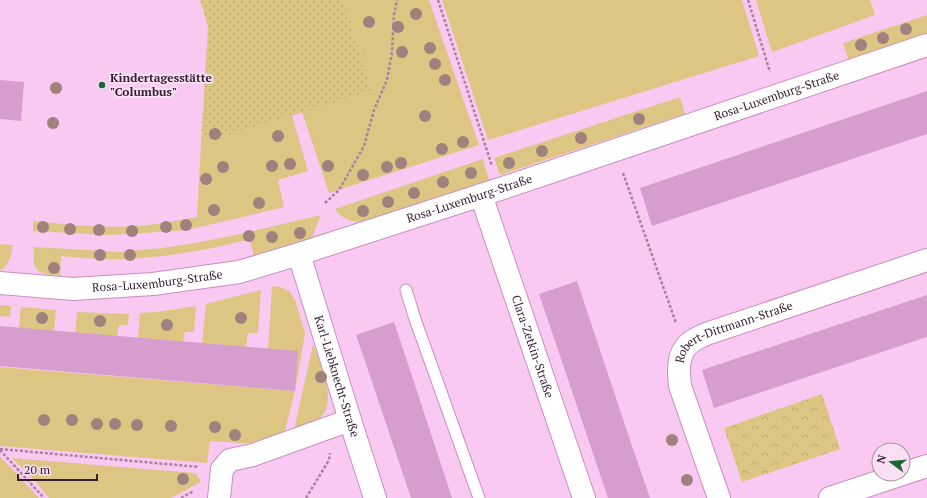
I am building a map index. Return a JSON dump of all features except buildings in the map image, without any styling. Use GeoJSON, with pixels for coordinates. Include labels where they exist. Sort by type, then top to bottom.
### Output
{"type":"FeatureCollection","features":[{"type":"Feature","properties":{"kind":"street","name":"Rosa-Luxemburg-Straße"},"geometry":{"type":"LineString","coordinates":[[0,283],[73,289],[153,284],[238,272],[299,254],[490,192],[927,45]]}},
{"type":"Feature","properties":{"kind":"street","name":"Clara-Zetkin-Straße"},"geometry":{"type":"LineString","coordinates":[[490,192],[584,498]]}},
{"type":"Feature","properties":{"kind":"street","name":"Karl-Liebknecht-Straße"},"geometry":{"type":"LineString","coordinates":[[299,254],[343,423],[375,498]]}},
{"type":"Feature","properties":{"kind":"street","name":"Robert-Dittmann-Straße"},"geometry":{"type":"LineString","coordinates":[[718,498],[680,386],[678,372],[679,362],[685,348],[694,340],[709,333],[927,260]]}},
{"type":"Feature","properties":{"kind":"street"},"geometry":{"type":"LineString","coordinates":[[219,498],[222,469],[230,460],[253,455],[343,423]]}},
{"type":"Feature","properties":{"kind":"street"},"geometry":{"type":"LineString","coordinates":[[830,498],[927,466]]}},
{"type":"Feature","properties":{"kind":"lane"},"geometry":{"type":"LineString","coordinates":[[406,290],[479,498]]}},
{"type":"Feature","properties":{"kind":"path"},"geometry":{"type":"LineString","coordinates":[[325,202],[339,190],[364,146],[374,110],[387,80],[392,52],[394,15],[397,0]]}},
{"type":"Feature","properties":{"kind":"path"},"geometry":{"type":"LineString","coordinates":[[438,0],[490,192]]}},
{"type":"Feature","properties":{"kind":"path"},"geometry":{"type":"LineString","coordinates":[[748,0],[777,96]]}},
{"type":"Feature","properties":{"kind":"path"},"geometry":{"type":"LineString","coordinates":[[614,150],[685,348]]}},
{"type":"Feature","properties":{"kind":"path"},"geometry":{"type":"LineString","coordinates":[[306,498],[329,460],[343,423]]}},
{"type":"Feature","properties":{"kind":"path"},"geometry":{"type":"LineString","coordinates":[[0,450],[222,469]]}},
{"type":"Feature","properties":{"kind":"path"},"geometry":{"type":"LineString","coordinates":[[0,450],[44,498]]}},
{"type":"Feature","properties":{"kind":"green space"},"geometry":{"type":"Polygon","coordinates":[[[200,0],[344,0],[372,91],[201,143],[208,27],[200,0]]]}},
{"type":"Feature","properties":{"kind":"green space"},"geometry":{"type":"Polygon","coordinates":[[[344,0],[429,0],[479,145],[329,193],[302,112],[372,91],[344,0]]]}},
{"type":"Feature","properties":{"kind":"green space"},"geometry":{"type":"Polygon","coordinates":[[[442,0],[742,0],[759,56],[488,140],[442,0]]]}},
{"type":"Feature","properties":{"kind":"green space"},"geometry":{"type":"Polygon","coordinates":[[[756,0],[870,0],[875,15],[772,52],[756,0]]]}},
{"type":"Feature","properties":{"kind":"green space"},"geometry":{"type":"Polygon","coordinates":[[[927,15],[927,35],[849,61],[843,43],[927,15]]]}},
{"type":"Feature","properties":{"kind":"green space"},"geometry":{"type":"Polygon","coordinates":[[[680,97],[685,114],[500,175],[494,158],[680,97]]]}},
{"type":"Feature","properties":{"kind":"green space"},"geometry":{"type":"Polygon","coordinates":[[[292,115],[308,171],[278,180],[284,207],[186,230],[107,235],[33,231],[33,221],[119,227],[148,225],[197,217],[201,143],[292,115]]]}},
{"type":"Feature","properties":{"kind":"green space"},"geometry":{"type":"Polygon","coordinates":[[[483,159],[489,180],[374,220],[363,222],[352,221],[343,217],[335,209],[483,159]]]}},
{"type":"Feature","properties":{"kind":"green space"},"geometry":{"type":"Polygon","coordinates":[[[321,215],[312,237],[307,242],[254,257],[250,239],[157,257],[109,259],[61,256],[60,276],[46,274],[37,270],[34,261],[34,247],[121,252],[162,248],[236,235],[321,215]]]}},
{"type":"Feature","properties":{"kind":"green space"},"geometry":{"type":"Polygon","coordinates":[[[0,244],[13,245],[11,256],[4,268],[1,270],[0,270],[0,244]]]}},
{"type":"Feature","properties":{"kind":"green space"},"geometry":{"type":"Polygon","coordinates":[[[278,286],[289,291],[295,300],[305,333],[295,391],[268,349],[272,287],[278,286]]]}},
{"type":"Feature","properties":{"kind":"green space"},"geometry":{"type":"Polygon","coordinates":[[[261,290],[258,333],[248,333],[246,347],[202,343],[206,304],[261,290]]]}},
{"type":"Feature","properties":{"kind":"green space"},"geometry":{"type":"Polygon","coordinates":[[[0,305],[11,306],[10,317],[0,316],[0,305]]]}},
{"type":"Feature","properties":{"kind":"green space"},"geometry":{"type":"Polygon","coordinates":[[[196,306],[194,332],[185,332],[183,342],[138,338],[140,313],[196,306]]]}},
{"type":"Feature","properties":{"kind":"green space"},"geometry":{"type":"Polygon","coordinates":[[[21,307],[56,310],[54,331],[19,328],[21,307]]]}},
{"type":"Feature","properties":{"kind":"green space"},"geometry":{"type":"Polygon","coordinates":[[[77,312],[129,314],[128,325],[119,325],[117,336],[75,333],[77,312]]]}},
{"type":"Feature","properties":{"kind":"green space"},"geometry":{"type":"Polygon","coordinates":[[[313,344],[326,381],[328,401],[326,410],[316,422],[294,430],[313,344]]]}},
{"type":"Feature","properties":{"kind":"green space"},"geometry":{"type":"Polygon","coordinates":[[[0,367],[295,391],[284,434],[257,443],[210,441],[207,463],[0,446],[0,367]]]}},
{"type":"Feature","properties":{"kind":"green space"},"geometry":{"type":"Polygon","coordinates":[[[822,394],[840,449],[742,482],[724,428],[822,394]]]}},
{"type":"Feature","properties":{"kind":"green space"},"geometry":{"type":"Polygon","coordinates":[[[1,457],[39,498],[0,498],[1,457]]]}},
{"type":"Feature","properties":{"kind":"green space"},"geometry":{"type":"Polygon","coordinates":[[[12,458],[195,473],[201,482],[171,498],[49,498],[36,482],[12,458]]]}},
{"type":"Feature","properties":{"kind":"place","name":"Kindertagesstätte \"Columbus\""},"geometry":{"type":"Point","coordinates":[102,85]}}]}
